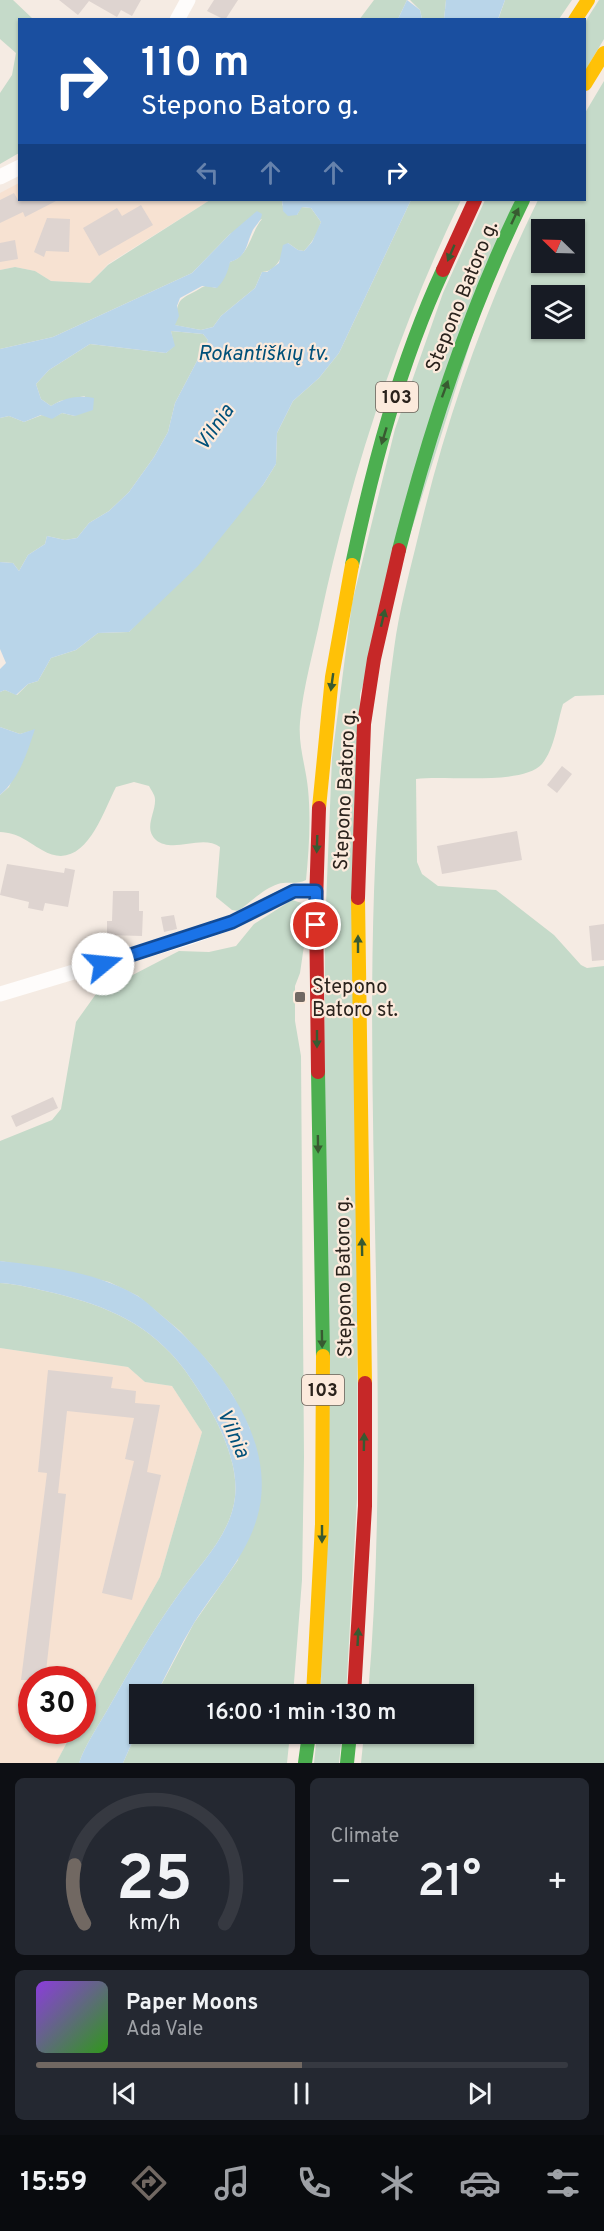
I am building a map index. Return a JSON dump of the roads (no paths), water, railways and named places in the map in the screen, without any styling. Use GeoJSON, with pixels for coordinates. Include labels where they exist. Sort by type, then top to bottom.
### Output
{"type":"FeatureCollection","features":[{"type":"Feature","properties":{"kind":"main road"},"geometry":{"type":"LineString","coordinates":[[576,18],[588,0]]}},
{"type":"Feature","properties":{"kind":"main road"},"geometry":{"type":"LineString","coordinates":[[586,82],[604,53]]}},
{"type":"Feature","properties":{"kind":"main road","name":"Stepono Batoro g."},"geometry":{"type":"LineString","coordinates":[[314,1684],[322,1554],[323,1389],[316,891],[320,796],[330,690],[344,603],[374,468],[426,310],[475,201]]}},
{"type":"Feature","properties":{"kind":"main road","name":"Stepono Batoro g."},"geometry":{"type":"LineString","coordinates":[[355,1684],[363,1554],[364,1495],[365,1388],[358,990],[359,796],[364,723],[380,631],[417,476],[468,324],[523,201]]}},
{"type":"Feature","properties":{"kind":"main road"},"geometry":{"type":"LineString","coordinates":[[305,1763],[308,1744]]}},
{"type":"Feature","properties":{"kind":"main road"},"geometry":{"type":"LineString","coordinates":[[347,1763],[349,1744]]}},
{"type":"Feature","properties":{"kind":"street"},"geometry":{"type":"LineString","coordinates":[[178,18],[188,0]]}},
{"type":"Feature","properties":{"kind":"street"},"geometry":{"type":"LineString","coordinates":[[0,177],[18,168]]}},
{"type":"Feature","properties":{"kind":"street"},"geometry":{"type":"LineString","coordinates":[[0,994],[190,937],[232,922],[294,891],[316,891]]}},
{"type":"Feature","properties":{"kind":"water"},"geometry":{"type":"Polygon","coordinates":[[[407,0],[420,10],[422,18],[398,18],[407,0]]]}},
{"type":"Feature","properties":{"kind":"water"},"geometry":{"type":"Polygon","coordinates":[[[446,0],[505,0],[498,18],[444,18],[446,0]]]}},
{"type":"Feature","properties":{"kind":"water","name":"Rokantiškių tv."},"geometry":{"type":"Polygon","coordinates":[[[282,201],[411,201],[339,353],[319,378],[293,401],[277,433],[276,464],[263,485],[198,566],[129,632],[98,633],[76,650],[51,658],[38,681],[28,684],[16,695],[5,690],[0,692],[0,669],[6,663],[0,649],[0,562],[13,563],[19,571],[28,555],[45,544],[47,536],[65,540],[77,538],[89,523],[109,511],[129,492],[154,457],[168,432],[175,403],[208,340],[203,334],[171,331],[175,346],[166,353],[90,344],[49,370],[36,384],[41,399],[51,406],[72,398],[88,397],[94,398],[93,410],[75,416],[62,413],[52,419],[41,415],[24,422],[9,416],[0,418],[0,349],[53,337],[192,273],[230,234],[257,211],[262,214],[243,254],[230,262],[217,288],[202,286],[180,298],[177,306],[179,316],[175,325],[201,330],[213,327],[221,316],[255,288],[262,272],[267,272],[279,263],[283,245],[288,243],[304,251],[312,242],[321,222],[311,208],[302,207],[297,215],[288,216],[283,211],[282,201]]]}},
{"type":"Feature","properties":{"kind":"water"},"geometry":{"type":"Polygon","coordinates":[[[0,727],[20,734],[35,729],[17,773],[7,789],[0,795],[0,727]]]}},
{"type":"Feature","properties":{"kind":"water","name":"Vilnia"},"geometry":{"type":"Polygon","coordinates":[[[0,1261],[87,1275],[136,1295],[182,1333],[222,1379],[238,1404],[251,1432],[259,1460],[262,1489],[257,1518],[246,1546],[189,1632],[162,1684],[129,1684],[129,1744],[131,1744],[123,1763],[79,1763],[88,1744],[96,1744],[96,1729],[149,1638],[212,1550],[227,1525],[235,1497],[233,1464],[220,1430],[203,1397],[184,1369],[157,1340],[126,1319],[92,1304],[34,1288],[0,1283],[0,1261]]]}},
{"type":"Feature","properties":{"kind":"place","name":"Stepono Batoro st."},"geometry":{"type":"Point","coordinates":[300,997]}}]}
